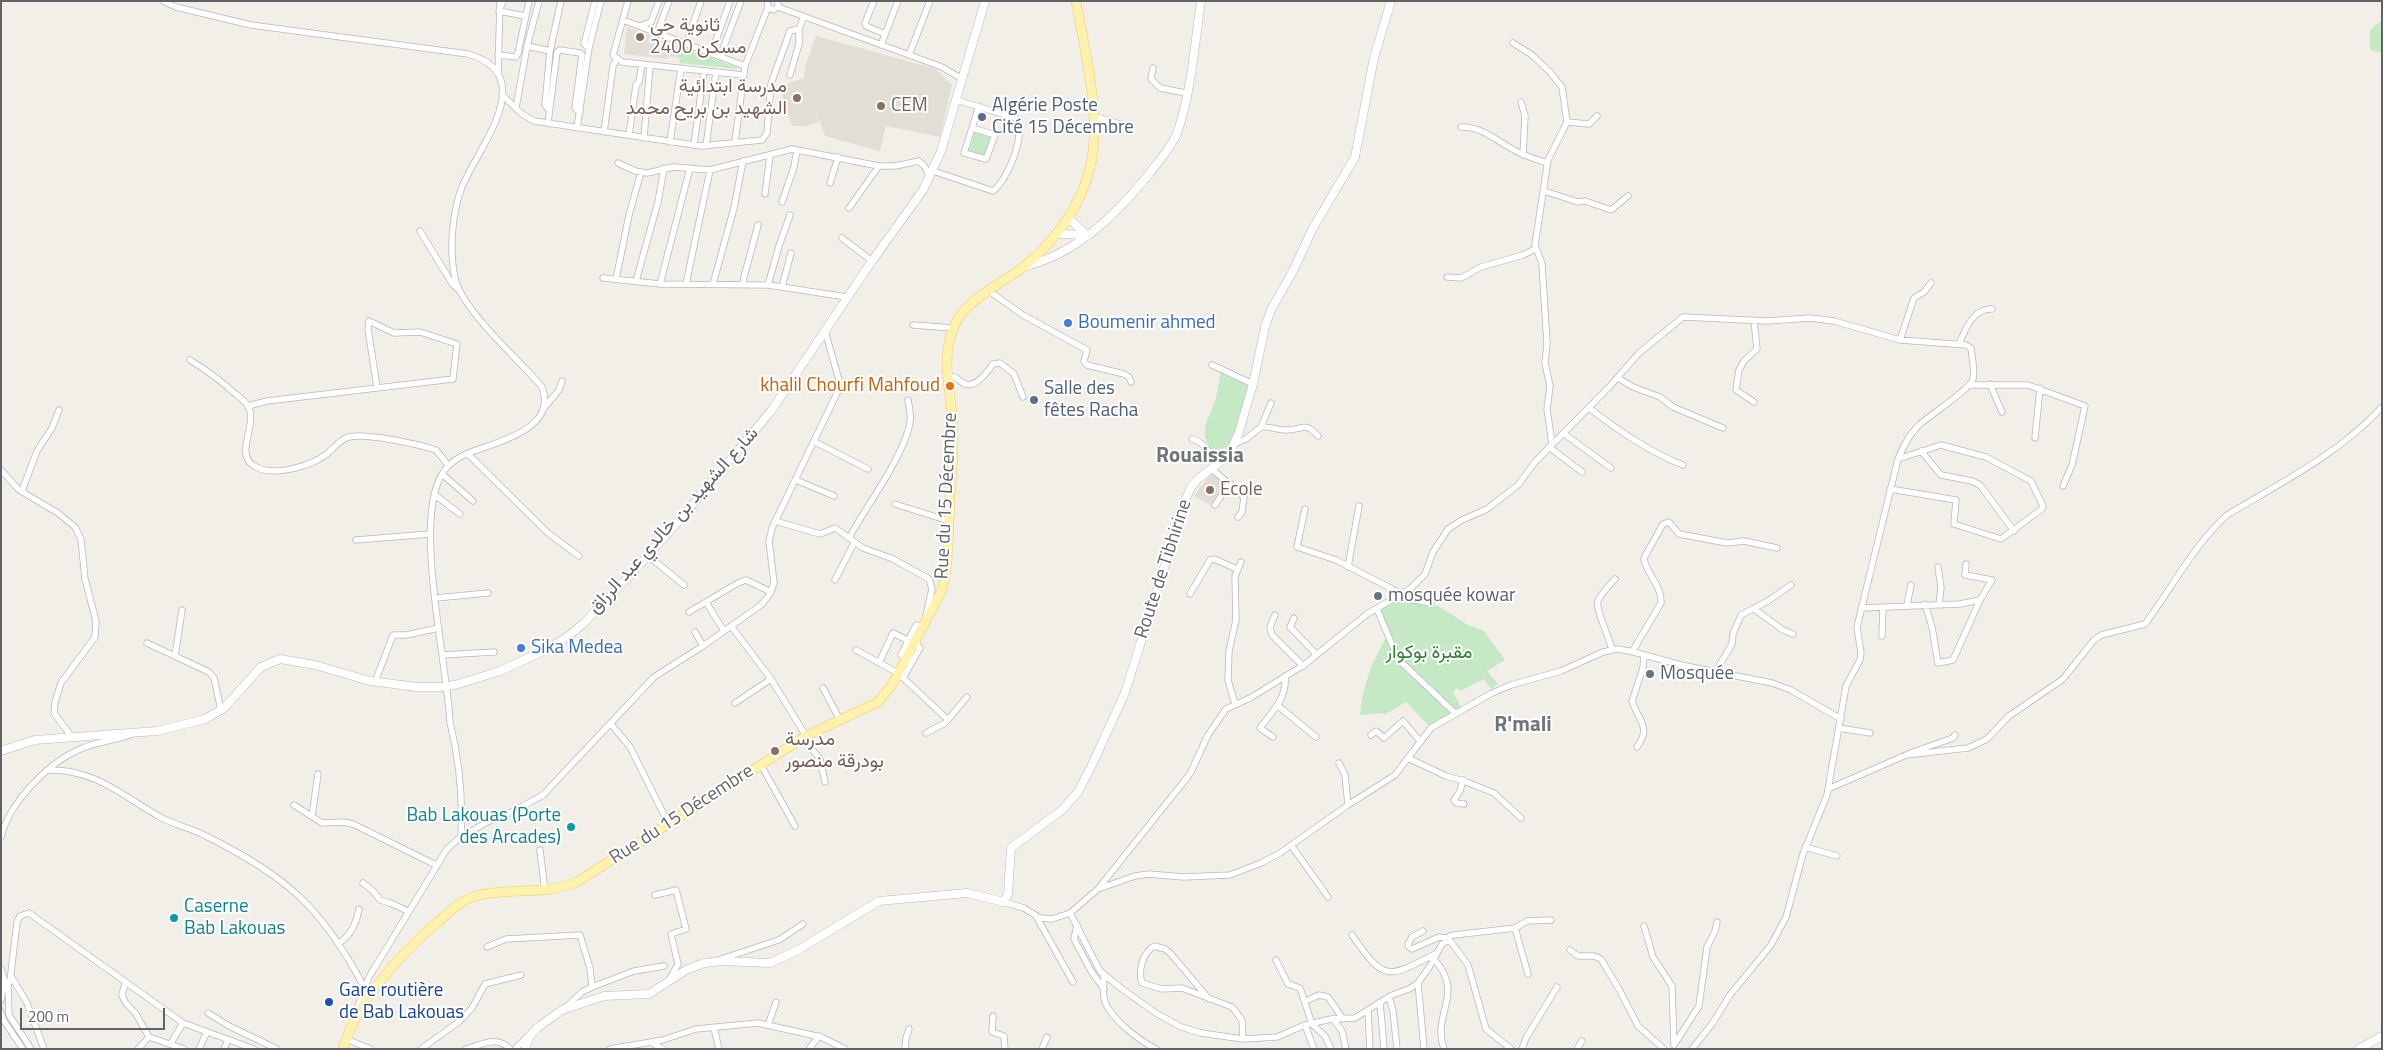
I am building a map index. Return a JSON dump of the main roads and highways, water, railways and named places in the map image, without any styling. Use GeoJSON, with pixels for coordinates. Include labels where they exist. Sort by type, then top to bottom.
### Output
{"type":"FeatureCollection","features":[{"type":"Feature","properties":{"kind":"main road","name":"Rue du 15 Décembre"},"geometry":{"type":"LineString","coordinates":[[337,1049],[345,1044],[363,1008],[392,966],[416,940],[454,908],[474,897],[482,895],[545,891],[565,887],[590,876],[805,737],[878,702],[901,675],[910,659],[911,640],[923,626],[942,590],[945,578],[953,428],[946,356],[953,328],[969,305],[1025,266],[1057,234],[1068,218],[1084,182],[1090,162],[1094,142],[1093,116],[1088,69],[1076,1]]}},
{"type":"Feature","properties":{"kind":"place","name":"ثانوية حي 2400 مسكن"},"geometry":{"type":"Point","coordinates":[640,37]}},
{"type":"Feature","properties":{"kind":"place","name":"مدرسة ابتدائية الشهيد بن بريح محمد"},"geometry":{"type":"Point","coordinates":[797,98]}},
{"type":"Feature","properties":{"kind":"place","name":"CEM"},"geometry":{"type":"Point","coordinates":[881,106]}},
{"type":"Feature","properties":{"kind":"place","name":"Algérie Poste Cité 15 Décembre"},"geometry":{"type":"Point","coordinates":[982,117]}},
{"type":"Feature","properties":{"kind":"place","name":"Boumenir ahmed"},"geometry":{"type":"Point","coordinates":[1068,323]}},
{"type":"Feature","properties":{"kind":"place","name":"khalil Chourfi Mahfoud"},"geometry":{"type":"Point","coordinates":[950,386]}},
{"type":"Feature","properties":{"kind":"place","name":"Salle des fêtes Racha"},"geometry":{"type":"Point","coordinates":[1034,400]}},
{"type":"Feature","properties":{"kind":"place","name":"Ecole"},"geometry":{"type":"Point","coordinates":[1210,490]}},
{"type":"Feature","properties":{"kind":"place","name":"mosquée kowar"},"geometry":{"type":"Point","coordinates":[1378,596]}},
{"type":"Feature","properties":{"kind":"place","name":"Sika Medea"},"geometry":{"type":"Point","coordinates":[521,648]}},
{"type":"Feature","properties":{"kind":"place","name":"Mosquée"},"geometry":{"type":"Point","coordinates":[1650,674]}},
{"type":"Feature","properties":{"kind":"place","name":"مدرسة بودرقة منصور"},"geometry":{"type":"Point","coordinates":[775,751]}},
{"type":"Feature","properties":{"kind":"place","name":"Bab Lakouas (Porte des Arcades)"},"geometry":{"type":"Point","coordinates":[571,827]}},
{"type":"Feature","properties":{"kind":"place","name":"Caserne Bab Lakouas"},"geometry":{"type":"Point","coordinates":[174,918]}},
{"type":"Feature","properties":{"kind":"place","name":"Gare routière de Bab Lakouas"},"geometry":{"type":"Point","coordinates":[329,1002]}},
{"type":"Feature","properties":{"kind":"district","name":"Rouaissia"},"geometry":{"type":"Point","coordinates":[1200,457]}},
{"type":"Feature","properties":{"kind":"district","name":"R'mali"},"geometry":{"type":"Point","coordinates":[1523,726]}},
{"type":"Feature","properties":{"kind":"park label","name":"مقبرة بوكوار"},"geometry":{"type":"Point","coordinates":[1429,653]}}]}
